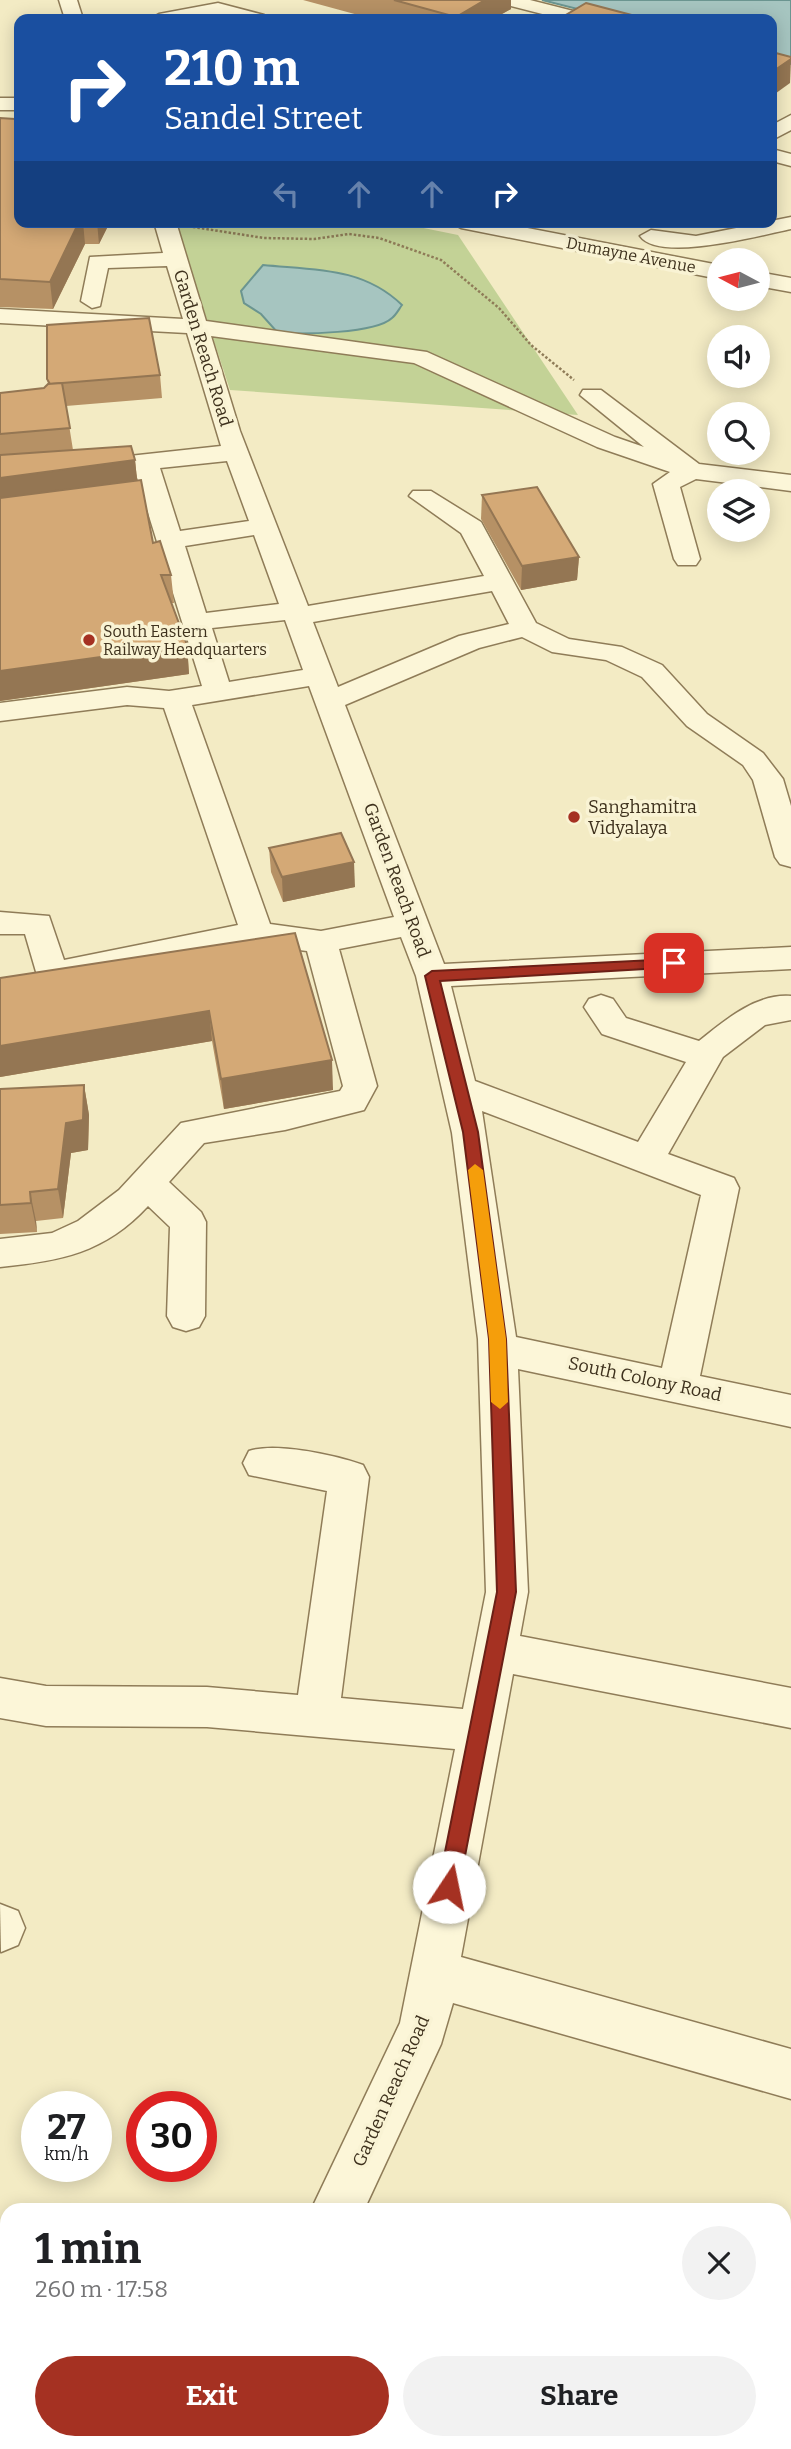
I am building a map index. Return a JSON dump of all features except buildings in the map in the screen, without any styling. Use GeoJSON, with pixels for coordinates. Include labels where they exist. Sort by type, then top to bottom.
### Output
{"type":"FeatureCollection","features":[{"type":"Feature","properties":{"kind":"street"},"geometry":{"type":"LineString","coordinates":[[509,0],[559,14]]}},
{"type":"Feature","properties":{"kind":"street"},"geometry":{"type":"LineString","coordinates":[[181,14],[226,4],[247,14]]}},
{"type":"Feature","properties":{"kind":"street","name":"Garden Reach Road"},"geometry":{"type":"LineString","coordinates":[[167,228],[237,452],[432,976],[470,1132],[498,1349],[507,1592],[443,1913],[436,1974],[424,2027],[340,2203]]}},
{"type":"Feature","properties":{"kind":"street","name":"Dumayne Avenue"},"geometry":{"type":"LineString","coordinates":[[492,228],[707,270]]}},
{"type":"Feature","properties":{"kind":"street"},"geometry":{"type":"LineString","coordinates":[[629,232],[696,243],[767,228]]}},
{"type":"Feature","properties":{"kind":"street"},"geometry":{"type":"LineString","coordinates":[[92,302],[98,262],[176,259]]}},
{"type":"Feature","properties":{"kind":"street"},"geometry":{"type":"LineString","coordinates":[[770,281],[791,285]]}},
{"type":"Feature","properties":{"kind":"street"},"geometry":{"type":"LineString","coordinates":[[0,316],[199,327],[419,358],[606,442],[692,471],[791,483]]}},
{"type":"Feature","properties":{"kind":"street"},"geometry":{"type":"LineString","coordinates":[[592,395],[692,471]]}},
{"type":"Feature","properties":{"kind":"street"},"geometry":{"type":"LineString","coordinates":[[93,467],[237,452]]}},
{"type":"Feature","properties":{"kind":"street"},"geometry":{"type":"LineString","coordinates":[[145,462],[143,498],[170,540],[218,692]]}},
{"type":"Feature","properties":{"kind":"street"},"geometry":{"type":"LineString","coordinates":[[687,559],[666,484],[692,471]]}},
{"type":"Feature","properties":{"kind":"street"},"geometry":{"type":"LineString","coordinates":[[422,496],[472,528],[525,628],[562,646],[612,653],[652,671],[697,720],[753,759],[768,779],[791,858]]}},
{"type":"Feature","properties":{"kind":"street"},"geometry":{"type":"LineString","coordinates":[[170,540],[265,526]]}},
{"type":"Feature","properties":{"kind":"street"},"geometry":{"type":"LineString","coordinates":[[197,622],[298,613],[500,581]]}},
{"type":"Feature","properties":{"kind":"street"},"geometry":{"type":"LineString","coordinates":[[0,712],[127,696],[175,699],[218,692],[327,688],[470,642],[525,628]]}},
{"type":"Feature","properties":{"kind":"street"},"geometry":{"type":"LineString","coordinates":[[175,699],[257,933]]}},
{"type":"Feature","properties":{"kind":"street"},"geometry":{"type":"LineString","coordinates":[[0,923],[38,924],[51,974],[257,933],[320,942],[414,924]]}},
{"type":"Feature","properties":{"kind":"street"},"geometry":{"type":"LineString","coordinates":[[0,1253],[57,1247],[91,1231],[132,1200],[194,1132],[285,1117],[352,1101],[360,1086],[320,942]]}},
{"type":"Feature","properties":{"kind":"street"},"geometry":{"type":"LineString","coordinates":[[432,976],[791,958]]}},
{"type":"Feature","properties":{"kind":"street"},"geometry":{"type":"LineString","coordinates":[[601,1007],[614,1026],[707,1056]]}},
{"type":"Feature","properties":{"kind":"street"},"geometry":{"type":"LineString","coordinates":[[460,1089],[721,1188],[678,1386]]}},
{"type":"Feature","properties":{"kind":"street"},"geometry":{"type":"LineString","coordinates":[[148,1184],[188,1222],[186,1316]]}},
{"type":"Feature","properties":{"kind":"street","name":"South Colony Road"},"geometry":{"type":"LineString","coordinates":[[498,1349],[791,1411]]}},
{"type":"Feature","properties":{"kind":"street"},"geometry":{"type":"LineString","coordinates":[[263,1463],[349,1477],[317,1716]]}},
{"type":"Feature","properties":{"kind":"street"},"geometry":{"type":"LineString","coordinates":[[495,1651],[791,1708]]}},
{"type":"Feature","properties":{"kind":"street"},"geometry":{"type":"LineString","coordinates":[[0,1698],[46,1706],[207,1707],[479,1731]]}},
{"type":"Feature","properties":{"kind":"street"},"geometry":{"type":"LineString","coordinates":[[436,1974],[791,2074]]}},
{"type":"Feature","properties":{"kind":"lane"},"geometry":{"type":"LineString","coordinates":[[646,1160],[711,1049],[753,1017],[782,1007],[791,1008]]}},
{"type":"Feature","properties":{"kind":"path"},"geometry":{"type":"LineString","coordinates":[[202,228],[264,238],[314,239],[349,234],[379,238],[441,260],[499,308],[531,345],[592,395]]}},
{"type":"Feature","properties":{"kind":"green space"},"geometry":{"type":"Polygon","coordinates":[[[177,228],[424,228],[458,235],[578,415],[230,390],[177,228]]]}},
{"type":"Feature","properties":{"kind":"water"},"geometry":{"type":"Polygon","coordinates":[[[542,0],[791,0],[791,64],[777,60],[777,14],[597,14],[542,0]]]}},
{"type":"Feature","properties":{"kind":"water"},"geometry":{"type":"Polygon","coordinates":[[[263,265],[320,270],[355,277],[371,283],[402,305],[392,318],[370,327],[338,332],[278,333],[261,314],[244,303],[241,291],[263,265]]]}},
{"type":"Feature","properties":{"kind":"slow traffic"},"geometry":{"type":"LineString","coordinates":[[475,1170],[497,1339],[500,1402]]}},
{"type":"Feature","properties":{"kind":"place","name":"South Eastern Railway Headquarters"},"geometry":{"type":"Point","coordinates":[89,640]}},
{"type":"Feature","properties":{"kind":"place","name":"Sanghamitra Vidyalaya"},"geometry":{"type":"Point","coordinates":[574,817]}},
{"type":"Feature","properties":{"kind":"route"},"geometry":{"type":"LineString","coordinates":[[449,1887],[507,1592],[497,1339],[470,1132],[432,976],[674,963]]}}]}
